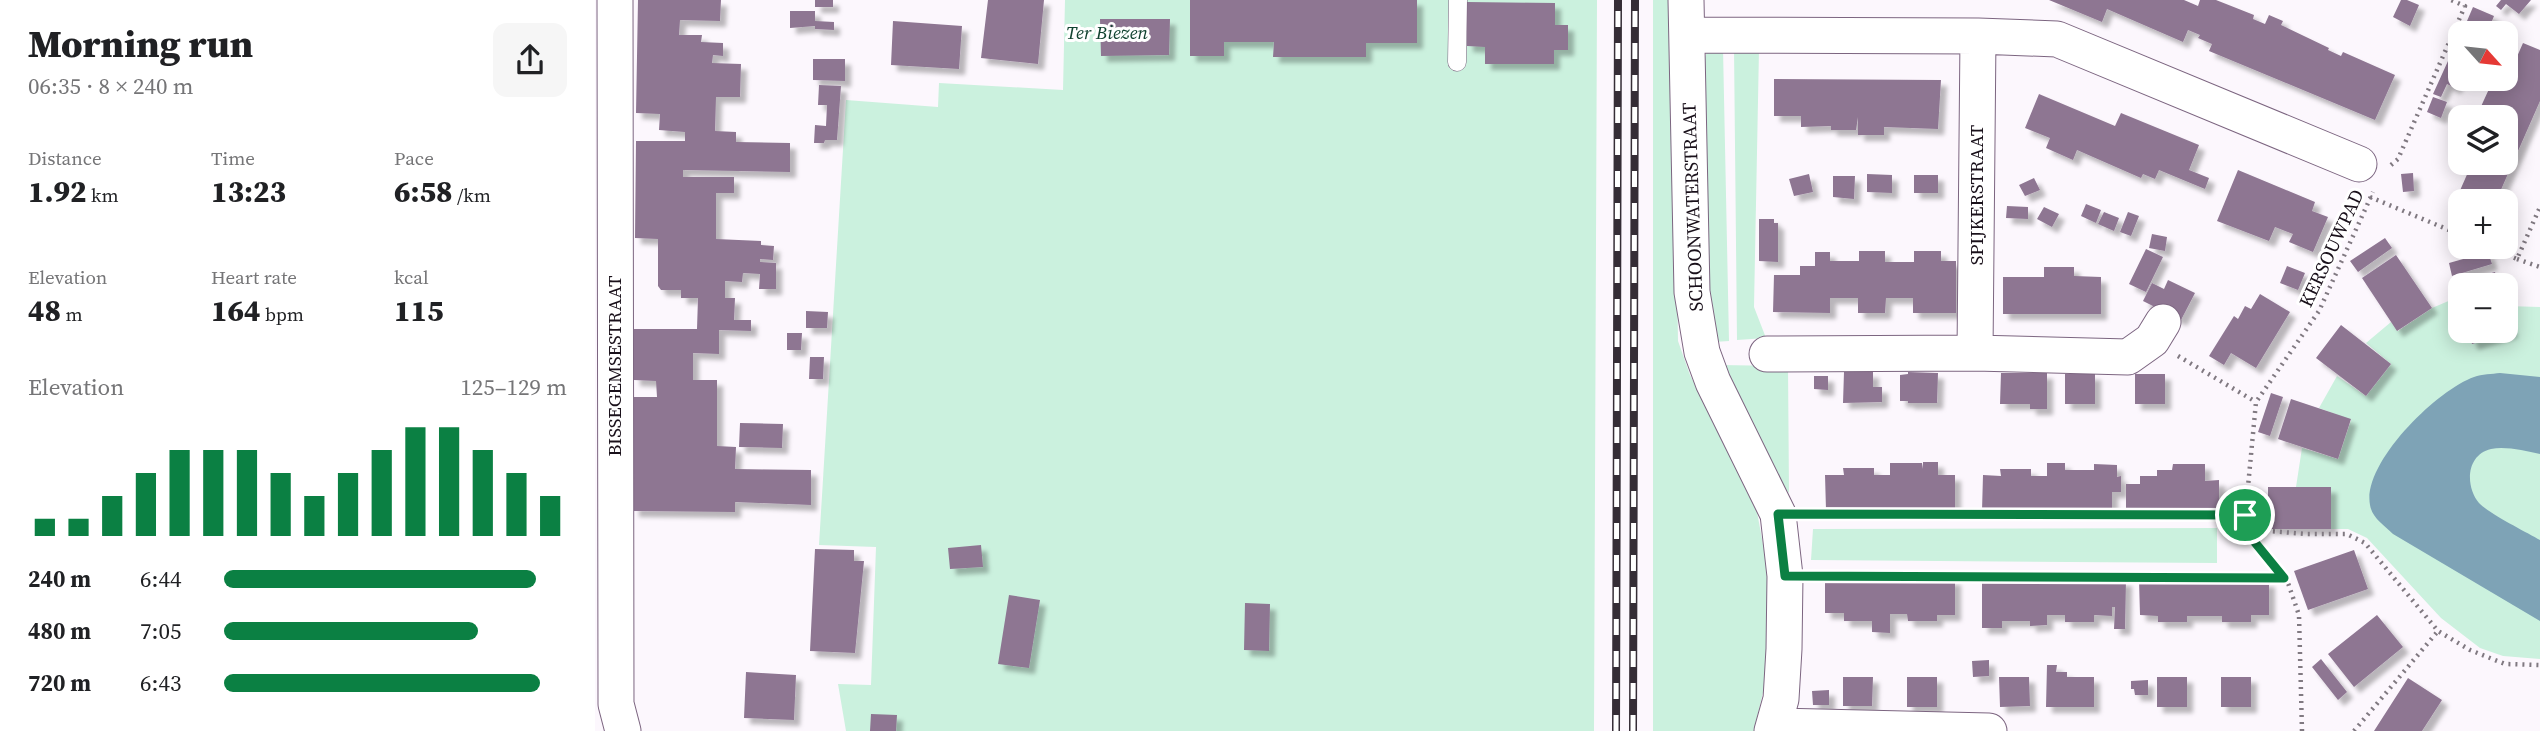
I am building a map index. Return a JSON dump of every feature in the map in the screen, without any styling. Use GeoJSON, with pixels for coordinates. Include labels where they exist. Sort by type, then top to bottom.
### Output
{"type":"FeatureCollection","features":[{"type":"Feature","properties":{"kind":"street","name":"BISSEGEMSESTRAAT"},"geometry":{"type":"LineString","coordinates":[[611,713],[615,0]]}},
{"type":"Feature","properties":{"kind":"street","name":"SCHOONWATERSTRAAT"},"geometry":{"type":"LineString","coordinates":[[1686,0],[1692,292],[1696,321],[1702,352],[1713,382],[1778,514],[1785,576],[1784,649],[1781,699],[1774,728]]}},
{"type":"Feature","properties":{"kind":"street"},"geometry":{"type":"LineString","coordinates":[[1687,35],[1977,36],[2057,39],[2375,172]]}},
{"type":"Feature","properties":{"kind":"street","name":"SPIJKERSTRAAT"},"geometry":{"type":"LineString","coordinates":[[1975,353],[1977,36]]}},
{"type":"Feature","properties":{"kind":"street"},"geometry":{"type":"LineString","coordinates":[[1767,354],[1975,353],[2128,357],[2158,331]]}},
{"type":"Feature","properties":{"kind":"street"},"geometry":{"type":"LineString","coordinates":[[1774,728],[1989,731]]}},
{"type":"Feature","properties":{"kind":"lane"},"geometry":{"type":"LineString","coordinates":[[1457,62],[1458,0]]}},
{"type":"Feature","properties":{"kind":"path","name":"KERSOUWPAD"},"geometry":{"type":"LineString","coordinates":[[2244,529],[2256,402],[2319,311],[2370,197],[2375,172],[2398,159],[2465,6],[2451,0]]}},
{"type":"Feature","properties":{"kind":"path"},"geometry":{"type":"LineString","coordinates":[[2370,197],[2448,230]]}},
{"type":"Feature","properties":{"kind":"path"},"geometry":{"type":"LineString","coordinates":[[2518,257],[2540,207]]}},
{"type":"Feature","properties":{"kind":"path"},"geometry":{"type":"LineString","coordinates":[[2517,259],[2540,267]]}},
{"type":"Feature","properties":{"kind":"path"},"geometry":{"type":"LineString","coordinates":[[2158,331],[2256,402]]}},
{"type":"Feature","properties":{"kind":"path"},"geometry":{"type":"LineString","coordinates":[[1778,514],[2245,515]]}},
{"type":"Feature","properties":{"kind":"path"},"geometry":{"type":"LineString","coordinates":[[2244,529],[2288,583],[2299,615],[2302,731]]}},
{"type":"Feature","properties":{"kind":"path"},"geometry":{"type":"LineString","coordinates":[[2244,529],[2347,534],[2364,543],[2438,631],[2470,650],[2505,664],[2540,666]]}},
{"type":"Feature","properties":{"kind":"path"},"geometry":{"type":"LineString","coordinates":[[1785,576],[2284,578]]}},
{"type":"Feature","properties":{"kind":"path"},"geometry":{"type":"LineString","coordinates":[[2354,731],[2438,631]]}},
{"type":"Feature","properties":{"kind":"green space","name":"Ter Biezen"},"geometry":{"type":"Polygon","coordinates":[[[1065,0],[1597,0],[1594,731],[846,731],[838,684],[871,685],[876,547],[819,545],[846,100],[938,107],[939,83],[1063,90],[1065,0]]]}},
{"type":"Feature","properties":{"kind":"green space"},"geometry":{"type":"Polygon","coordinates":[[[1653,0],[1673,0],[1678,341],[1690,375],[1755,501],[1767,566],[1767,675],[1754,731],[1653,731],[1653,0]]]}},
{"type":"Feature","properties":{"kind":"green space"},"geometry":{"type":"Polygon","coordinates":[[[1723,48],[1729,341],[1714,342],[1706,298],[1703,62],[1707,52],[1723,48]]]}},
{"type":"Feature","properties":{"kind":"green space"},"geometry":{"type":"Polygon","coordinates":[[[1734,48],[1759,49],[1754,307],[1766,338],[1737,340],[1734,48]]]}},
{"type":"Feature","properties":{"kind":"green space"},"geometry":{"type":"Polygon","coordinates":[[[2448,301],[2448,343],[2472,344],[2518,343],[2518,306],[2540,307],[2540,659],[2503,656],[2480,648],[2441,618],[2367,538],[2348,529],[2331,529],[2331,487],[2296,487],[2302,448],[2338,459],[2351,420],[2319,408],[2337,376],[2366,396],[2391,364],[2366,343],[2391,322],[2398,331],[2432,308],[2448,301]]]}},
{"type":"Feature","properties":{"kind":"green space"},"geometry":{"type":"Polygon","coordinates":[[[1721,365],[1788,366],[1789,493],[1781,484],[1721,365]]]}},
{"type":"Feature","properties":{"kind":"green space"},"geometry":{"type":"Polygon","coordinates":[[[2217,528],[2217,563],[1811,560],[1813,529],[2217,528]]]}},
{"type":"Feature","properties":{"kind":"water"},"geometry":{"type":"Polygon","coordinates":[[[2500,373],[2540,377],[2540,454],[2509,448],[2483,452],[2470,472],[2471,488],[2484,507],[2540,540],[2540,621],[2393,534],[2376,518],[2370,505],[2371,488],[2378,469],[2405,430],[2441,397],[2459,385],[2477,376],[2500,373]]]}},
{"type":"Feature","properties":{"kind":"building"},"geometry":{"type":"Polygon","coordinates":[[[638,0],[721,0],[720,21],[680,20],[679,35],[702,35],[701,42],[723,43],[723,56],[713,55],[712,63],[741,64],[740,97],[716,97],[715,131],[736,132],[736,142],[790,143],[790,172],[683,170],[683,177],[734,177],[734,193],[716,193],[716,239],[761,241],[761,245],[774,246],[773,260],[760,259],[760,262],[776,263],[776,289],[759,289],[760,274],[743,273],[742,282],[725,281],[725,298],[735,298],[734,320],[751,320],[751,331],[719,330],[719,354],[693,353],[693,380],[717,380],[717,446],[736,447],[735,469],[811,470],[811,505],[735,502],[735,512],[633,511],[634,397],[657,397],[656,381],[634,380],[634,329],[697,329],[698,298],[681,298],[681,290],[661,290],[658,286],[658,239],[635,238],[636,141],[685,141],[685,132],[659,130],[660,114],[636,113],[638,0]]]}},
{"type":"Feature","properties":{"kind":"building"},"geometry":{"type":"Polygon","coordinates":[[[815,0],[833,0],[833,7],[815,7],[815,0]]]}},
{"type":"Feature","properties":{"kind":"building"},"geometry":{"type":"Polygon","coordinates":[[[988,0],[1044,0],[1038,64],[981,58],[988,0]]]}},
{"type":"Feature","properties":{"kind":"building"},"geometry":{"type":"Polygon","coordinates":[[[1190,0],[1417,0],[1417,43],[1366,43],[1366,57],[1273,57],[1274,42],[1224,42],[1224,56],[1190,56],[1190,0]]]}},
{"type":"Feature","properties":{"kind":"building"},"geometry":{"type":"Polygon","coordinates":[[[2049,0],[2184,0],[2198,6],[2200,0],[2216,0],[2254,15],[2253,19],[2265,24],[2269,15],[2283,21],[2281,25],[2329,48],[2328,50],[2341,56],[2343,52],[2395,75],[2375,120],[2209,51],[2212,44],[2188,30],[2183,42],[2107,9],[2102,22],[2049,0]]]}},
{"type":"Feature","properties":{"kind":"building"},"geometry":{"type":"Polygon","coordinates":[[[2401,0],[2419,5],[2410,26],[2393,17],[2401,0]]]}},
{"type":"Feature","properties":{"kind":"building"},"geometry":{"type":"Polygon","coordinates":[[[2501,0],[2531,0],[2519,14],[2506,4],[2501,10],[2496,6],[2501,0]]]}},
{"type":"Feature","properties":{"kind":"building"},"geometry":{"type":"Polygon","coordinates":[[[1467,2],[1555,3],[1555,25],[1568,25],[1568,50],[1554,50],[1554,64],[1485,64],[1485,47],[1467,46],[1467,2]]]}},
{"type":"Feature","properties":{"kind":"building"},"geometry":{"type":"Polygon","coordinates":[[[2473,7],[2494,16],[2492,21],[2467,21],[2473,7]]]}},
{"type":"Feature","properties":{"kind":"building"},"geometry":{"type":"Polygon","coordinates":[[[790,11],[815,11],[815,21],[834,22],[834,30],[815,29],[815,26],[790,28],[790,11]]]}},
{"type":"Feature","properties":{"kind":"building"},"geometry":{"type":"Polygon","coordinates":[[[1100,19],[1170,19],[1169,55],[1101,56],[1100,19]]]}},
{"type":"Feature","properties":{"kind":"building"},"geometry":{"type":"Polygon","coordinates":[[[893,21],[962,26],[959,69],[891,65],[893,21]]]}},
{"type":"Feature","properties":{"kind":"building"},"geometry":{"type":"Polygon","coordinates":[[[2523,43],[2540,50],[2540,101],[2518,151],[2518,105],[2482,105],[2488,91],[2518,91],[2518,54],[2523,43]]]}},
{"type":"Feature","properties":{"kind":"building"},"geometry":{"type":"Polygon","coordinates":[[[813,59],[845,59],[845,81],[813,80],[813,59]]]}},
{"type":"Feature","properties":{"kind":"building"},"geometry":{"type":"Polygon","coordinates":[[[2448,61],[2448,84],[2441,97],[2433,94],[2448,61]]]}},
{"type":"Feature","properties":{"kind":"building"},"geometry":{"type":"Polygon","coordinates":[[[1774,79],[1941,80],[1938,129],[1884,127],[1884,135],[1858,135],[1858,117],[1856,130],[1831,130],[1831,126],[1801,127],[1801,116],[1774,116],[1774,79]]]}},
{"type":"Feature","properties":{"kind":"building"},"geometry":{"type":"Polygon","coordinates":[[[819,85],[841,86],[837,140],[814,143],[815,125],[826,126],[827,105],[818,105],[819,85]]]}},
{"type":"Feature","properties":{"kind":"building"},"geometry":{"type":"Polygon","coordinates":[[[2039,94],[2115,126],[2121,113],[2199,145],[2189,170],[2209,178],[2205,189],[2159,170],[2155,179],[2143,174],[2141,178],[2077,150],[2073,160],[2046,148],[2050,138],[2025,128],[2039,94]]]}},
{"type":"Feature","properties":{"kind":"building"},"geometry":{"type":"Polygon","coordinates":[[[2433,97],[2447,102],[2441,118],[2427,112],[2433,97]]]}},
{"type":"Feature","properties":{"kind":"building"},"geometry":{"type":"Polygon","coordinates":[[[2238,170],[2315,202],[2312,211],[2328,217],[2313,252],[2289,242],[2293,234],[2275,227],[2269,241],[2217,221],[2238,170]]]}},
{"type":"Feature","properties":{"kind":"building"},"geometry":{"type":"Polygon","coordinates":[[[2413,173],[2414,191],[2403,192],[2401,174],[2413,173]]]}},
{"type":"Feature","properties":{"kind":"building"},"geometry":{"type":"Polygon","coordinates":[[[1809,174],[1813,192],[1794,196],[1789,179],[1809,174]]]}},
{"type":"Feature","properties":{"kind":"building"},"geometry":{"type":"Polygon","coordinates":[[[1867,174],[1892,175],[1892,193],[1867,192],[1867,174]]]}},
{"type":"Feature","properties":{"kind":"building"},"geometry":{"type":"Polygon","coordinates":[[[1914,175],[1938,175],[1938,193],[1914,193],[1914,175]]]}},
{"type":"Feature","properties":{"kind":"building"},"geometry":{"type":"Polygon","coordinates":[[[2467,175],[2507,175],[2501,189],[2461,189],[2467,175]]]}},
{"type":"Feature","properties":{"kind":"building"},"geometry":{"type":"Polygon","coordinates":[[[1833,176],[1855,176],[1854,199],[1833,197],[1833,176]]]}},
{"type":"Feature","properties":{"kind":"building"},"geometry":{"type":"Polygon","coordinates":[[[2034,178],[2040,190],[2025,196],[2019,185],[2034,178]]]}},
{"type":"Feature","properties":{"kind":"building"},"geometry":{"type":"Polygon","coordinates":[[[2086,204],[2101,210],[2096,223],[2081,216],[2086,204]]]}},
{"type":"Feature","properties":{"kind":"building"},"geometry":{"type":"Polygon","coordinates":[[[2007,206],[2028,207],[2028,219],[2006,218],[2007,206]]]}},
{"type":"Feature","properties":{"kind":"building"},"geometry":{"type":"Polygon","coordinates":[[[2044,207],[2059,214],[2052,227],[2037,219],[2044,207]]]}},
{"type":"Feature","properties":{"kind":"building"},"geometry":{"type":"Polygon","coordinates":[[[2104,212],[2119,218],[2114,231],[2098,224],[2104,212]]]}},
{"type":"Feature","properties":{"kind":"building"},"geometry":{"type":"Polygon","coordinates":[[[2128,212],[2139,216],[2131,236],[2120,232],[2128,212]]]}},
{"type":"Feature","properties":{"kind":"building"},"geometry":{"type":"Polygon","coordinates":[[[1759,219],[1774,219],[1774,223],[1778,223],[1778,262],[1759,261],[1759,219]]]}},
{"type":"Feature","properties":{"kind":"building"},"geometry":{"type":"Polygon","coordinates":[[[2152,234],[2167,237],[2165,251],[2149,248],[2152,234]]]}},
{"type":"Feature","properties":{"kind":"building"},"geometry":{"type":"Polygon","coordinates":[[[2385,238],[2392,248],[2358,272],[2350,261],[2385,238]]]}},
{"type":"Feature","properties":{"kind":"building"},"geometry":{"type":"Polygon","coordinates":[[[2146,249],[2163,257],[2146,292],[2129,284],[2146,249]]]}},
{"type":"Feature","properties":{"kind":"building"},"geometry":{"type":"Polygon","coordinates":[[[1859,251],[1885,251],[1885,262],[1914,262],[1914,251],[1941,251],[1941,261],[1956,261],[1956,313],[1913,313],[1913,298],[1886,298],[1885,313],[1858,313],[1858,298],[1830,298],[1830,313],[1773,312],[1774,275],[1800,275],[1800,266],[1815,266],[1815,252],[1830,252],[1830,261],[1859,261],[1859,251]]]}},
{"type":"Feature","properties":{"kind":"building"},"geometry":{"type":"Polygon","coordinates":[[[2396,255],[2432,308],[2397,331],[2362,278],[2396,255]]]}},
{"type":"Feature","properties":{"kind":"building"},"geometry":{"type":"Polygon","coordinates":[[[2463,259],[2490,259],[2492,264],[2462,273],[2451,273],[2449,263],[2463,259]]]}},
{"type":"Feature","properties":{"kind":"building"},"geometry":{"type":"Polygon","coordinates":[[[2287,266],[2305,273],[2298,290],[2280,283],[2287,266]]]}},
{"type":"Feature","properties":{"kind":"building"},"geometry":{"type":"Polygon","coordinates":[[[2044,267],[2074,267],[2074,276],[2101,277],[2101,314],[2003,314],[2003,277],[2044,277],[2044,267]]]}},
{"type":"Feature","properties":{"kind":"building"},"geometry":{"type":"Polygon","coordinates":[[[2168,280],[2195,293],[2181,320],[2143,301],[2152,283],[2164,289],[2168,280]]]}},
{"type":"Feature","properties":{"kind":"building"},"geometry":{"type":"Polygon","coordinates":[[[2260,294],[2290,312],[2256,368],[2231,353],[2224,365],[2209,356],[2234,316],[2238,319],[2245,306],[2251,309],[2260,294]]]}},
{"type":"Feature","properties":{"kind":"building"},"geometry":{"type":"Polygon","coordinates":[[[806,311],[828,312],[827,328],[806,328],[806,311]]]}},
{"type":"Feature","properties":{"kind":"building"},"geometry":{"type":"Polygon","coordinates":[[[2341,325],[2391,364],[2366,396],[2316,358],[2341,325]]]}},
{"type":"Feature","properties":{"kind":"building"},"geometry":{"type":"Polygon","coordinates":[[[787,333],[802,333],[801,350],[787,350],[787,333]]]}},
{"type":"Feature","properties":{"kind":"building"},"geometry":{"type":"Polygon","coordinates":[[[810,357],[824,357],[823,379],[809,379],[810,357]]]}},
{"type":"Feature","properties":{"kind":"building"},"geometry":{"type":"Polygon","coordinates":[[[1844,372],[1873,372],[1873,387],[1882,387],[1882,402],[1843,403],[1844,372]]]}},
{"type":"Feature","properties":{"kind":"building"},"geometry":{"type":"Polygon","coordinates":[[[1908,372],[1938,373],[1937,403],[1900,401],[1900,375],[1908,372]]]}},
{"type":"Feature","properties":{"kind":"building"},"geometry":{"type":"Polygon","coordinates":[[[2001,373],[2047,373],[2047,409],[2030,409],[2030,404],[2000,404],[2001,373]]]}},
{"type":"Feature","properties":{"kind":"building"},"geometry":{"type":"Polygon","coordinates":[[[2065,374],[2095,374],[2095,404],[2065,404],[2065,374]]]}},
{"type":"Feature","properties":{"kind":"building"},"geometry":{"type":"Polygon","coordinates":[[[2135,374],[2165,374],[2165,404],[2135,404],[2135,374]]]}},
{"type":"Feature","properties":{"kind":"building"},"geometry":{"type":"Polygon","coordinates":[[[1814,376],[1828,376],[1828,390],[1814,389],[1814,376]]]}},
{"type":"Feature","properties":{"kind":"building"},"geometry":{"type":"Polygon","coordinates":[[[2271,393],[2283,397],[2270,436],[2258,432],[2271,393]]]}},
{"type":"Feature","properties":{"kind":"building"},"geometry":{"type":"Polygon","coordinates":[[[2291,399],[2351,419],[2338,459],[2278,439],[2291,399]]]}},
{"type":"Feature","properties":{"kind":"building"},"geometry":{"type":"Polygon","coordinates":[[[740,423],[783,424],[782,448],[739,447],[740,423]]]}},
{"type":"Feature","properties":{"kind":"building"},"geometry":{"type":"Polygon","coordinates":[[[1923,462],[1938,462],[1938,475],[1955,475],[1955,510],[1826,510],[1825,475],[1844,475],[1843,468],[1874,468],[1874,475],[1890,475],[1890,463],[1922,463],[1923,469],[1923,462]]]}},
{"type":"Feature","properties":{"kind":"building"},"geometry":{"type":"Polygon","coordinates":[[[2047,463],[2065,463],[2065,470],[2094,470],[2094,464],[2117,465],[2117,477],[2121,476],[2121,492],[2112,492],[2112,511],[1982,511],[1983,475],[2001,476],[2000,469],[2031,469],[2031,476],[2047,476],[2047,463]]]}},
{"type":"Feature","properties":{"kind":"building"},"geometry":{"type":"Polygon","coordinates":[[[2173,464],[2205,464],[2205,481],[2219,480],[2219,510],[2126,511],[2126,484],[2140,484],[2140,476],[2157,476],[2157,470],[2172,470],[2173,464]]]}},
{"type":"Feature","properties":{"kind":"building"},"geometry":{"type":"Polygon","coordinates":[[[2268,487],[2331,487],[2331,529],[2268,529],[2268,487]]]}},
{"type":"Feature","properties":{"kind":"building"},"geometry":{"type":"Polygon","coordinates":[[[981,545],[983,567],[950,569],[948,548],[981,545]]]}},
{"type":"Feature","properties":{"kind":"building"},"geometry":{"type":"Polygon","coordinates":[[[815,549],[854,550],[854,561],[864,561],[855,653],[810,651],[815,549]]]}},
{"type":"Feature","properties":{"kind":"building"},"geometry":{"type":"Polygon","coordinates":[[[2354,550],[2368,589],[2308,610],[2294,571],[2354,550]]]}},
{"type":"Feature","properties":{"kind":"building"},"geometry":{"type":"Polygon","coordinates":[[[1825,578],[1955,579],[1955,615],[1937,615],[1937,621],[1908,621],[1907,614],[1890,614],[1890,633],[1872,632],[1872,621],[1844,621],[1844,613],[1825,613],[1825,578]]]}},
{"type":"Feature","properties":{"kind":"building"},"geometry":{"type":"Polygon","coordinates":[[[1982,579],[2126,580],[2125,629],[2114,629],[2115,607],[2112,607],[2112,616],[2094,615],[2094,622],[2065,622],[2065,615],[2047,615],[2047,625],[2030,626],[2030,621],[2002,621],[2002,628],[1982,628],[1982,579]]]}},
{"type":"Feature","properties":{"kind":"building"},"geometry":{"type":"Polygon","coordinates":[[[2139,580],[2269,581],[2269,615],[2251,615],[2251,622],[2222,622],[2222,616],[2187,616],[2187,622],[2158,622],[2158,616],[2140,615],[2139,580]]]}},
{"type":"Feature","properties":{"kind":"building"},"geometry":{"type":"Polygon","coordinates":[[[1009,595],[1040,600],[1029,668],[998,664],[1009,595]]]}},
{"type":"Feature","properties":{"kind":"building"},"geometry":{"type":"Polygon","coordinates":[[[1245,603],[1270,604],[1269,651],[1244,650],[1245,603]]]}},
{"type":"Feature","properties":{"kind":"building"},"geometry":{"type":"Polygon","coordinates":[[[2377,615],[2403,647],[2354,687],[2328,654],[2377,615]]]}},
{"type":"Feature","properties":{"kind":"building"},"geometry":{"type":"Polygon","coordinates":[[[2321,659],[2347,692],[2338,700],[2312,667],[2321,659]]]}},
{"type":"Feature","properties":{"kind":"building"},"geometry":{"type":"Polygon","coordinates":[[[1989,660],[1989,676],[1973,677],[1972,661],[1989,660]]]}},
{"type":"Feature","properties":{"kind":"building"},"geometry":{"type":"Polygon","coordinates":[[[2047,665],[2057,665],[2056,672],[2067,672],[2067,677],[2094,677],[2094,707],[2046,707],[2047,665]]]}},
{"type":"Feature","properties":{"kind":"building"},"geometry":{"type":"Polygon","coordinates":[[[746,672],[796,675],[794,720],[744,718],[746,672]]]}},
{"type":"Feature","properties":{"kind":"building"},"geometry":{"type":"Polygon","coordinates":[[[1843,677],[1873,677],[1872,706],[1843,706],[1843,677]]]}},
{"type":"Feature","properties":{"kind":"building"},"geometry":{"type":"Polygon","coordinates":[[[1907,677],[1937,677],[1937,707],[1907,707],[1907,677]]]}},
{"type":"Feature","properties":{"kind":"building"},"geometry":{"type":"Polygon","coordinates":[[[1999,677],[2029,677],[2030,706],[2000,707],[1999,677]]]}},
{"type":"Feature","properties":{"kind":"building"},"geometry":{"type":"Polygon","coordinates":[[[2157,677],[2187,677],[2187,707],[2157,707],[2157,677]]]}},
{"type":"Feature","properties":{"kind":"building"},"geometry":{"type":"Polygon","coordinates":[[[2221,677],[2251,677],[2251,707],[2221,707],[2221,677]]]}},
{"type":"Feature","properties":{"kind":"building"},"geometry":{"type":"Polygon","coordinates":[[[2408,678],[2442,700],[2422,731],[2374,731],[2408,678]]]}},
{"type":"Feature","properties":{"kind":"building"},"geometry":{"type":"Polygon","coordinates":[[[2148,680],[2148,695],[2135,695],[2134,689],[2131,689],[2131,681],[2148,680]]]}},
{"type":"Feature","properties":{"kind":"building"},"geometry":{"type":"Polygon","coordinates":[[[1829,690],[1829,705],[1813,705],[1812,691],[1829,690]]]}},
{"type":"Feature","properties":{"kind":"building"},"geometry":{"type":"Polygon","coordinates":[[[871,714],[897,715],[896,731],[870,731],[871,714]]]}},
{"type":"Feature","properties":{"kind":"railway"},"geometry":{"type":"LineString","coordinates":[[1616,731],[1618,0]]}},
{"type":"Feature","properties":{"kind":"railway"},"geometry":{"type":"LineString","coordinates":[[1633,731],[1635,0]]}},
{"type":"Feature","properties":{"kind":"route"},"geometry":{"type":"LineString","coordinates":[[1778,514],[2152,515],[2245,515],[2244,529],[2284,578],[1785,576],[1778,514]]}}]}
